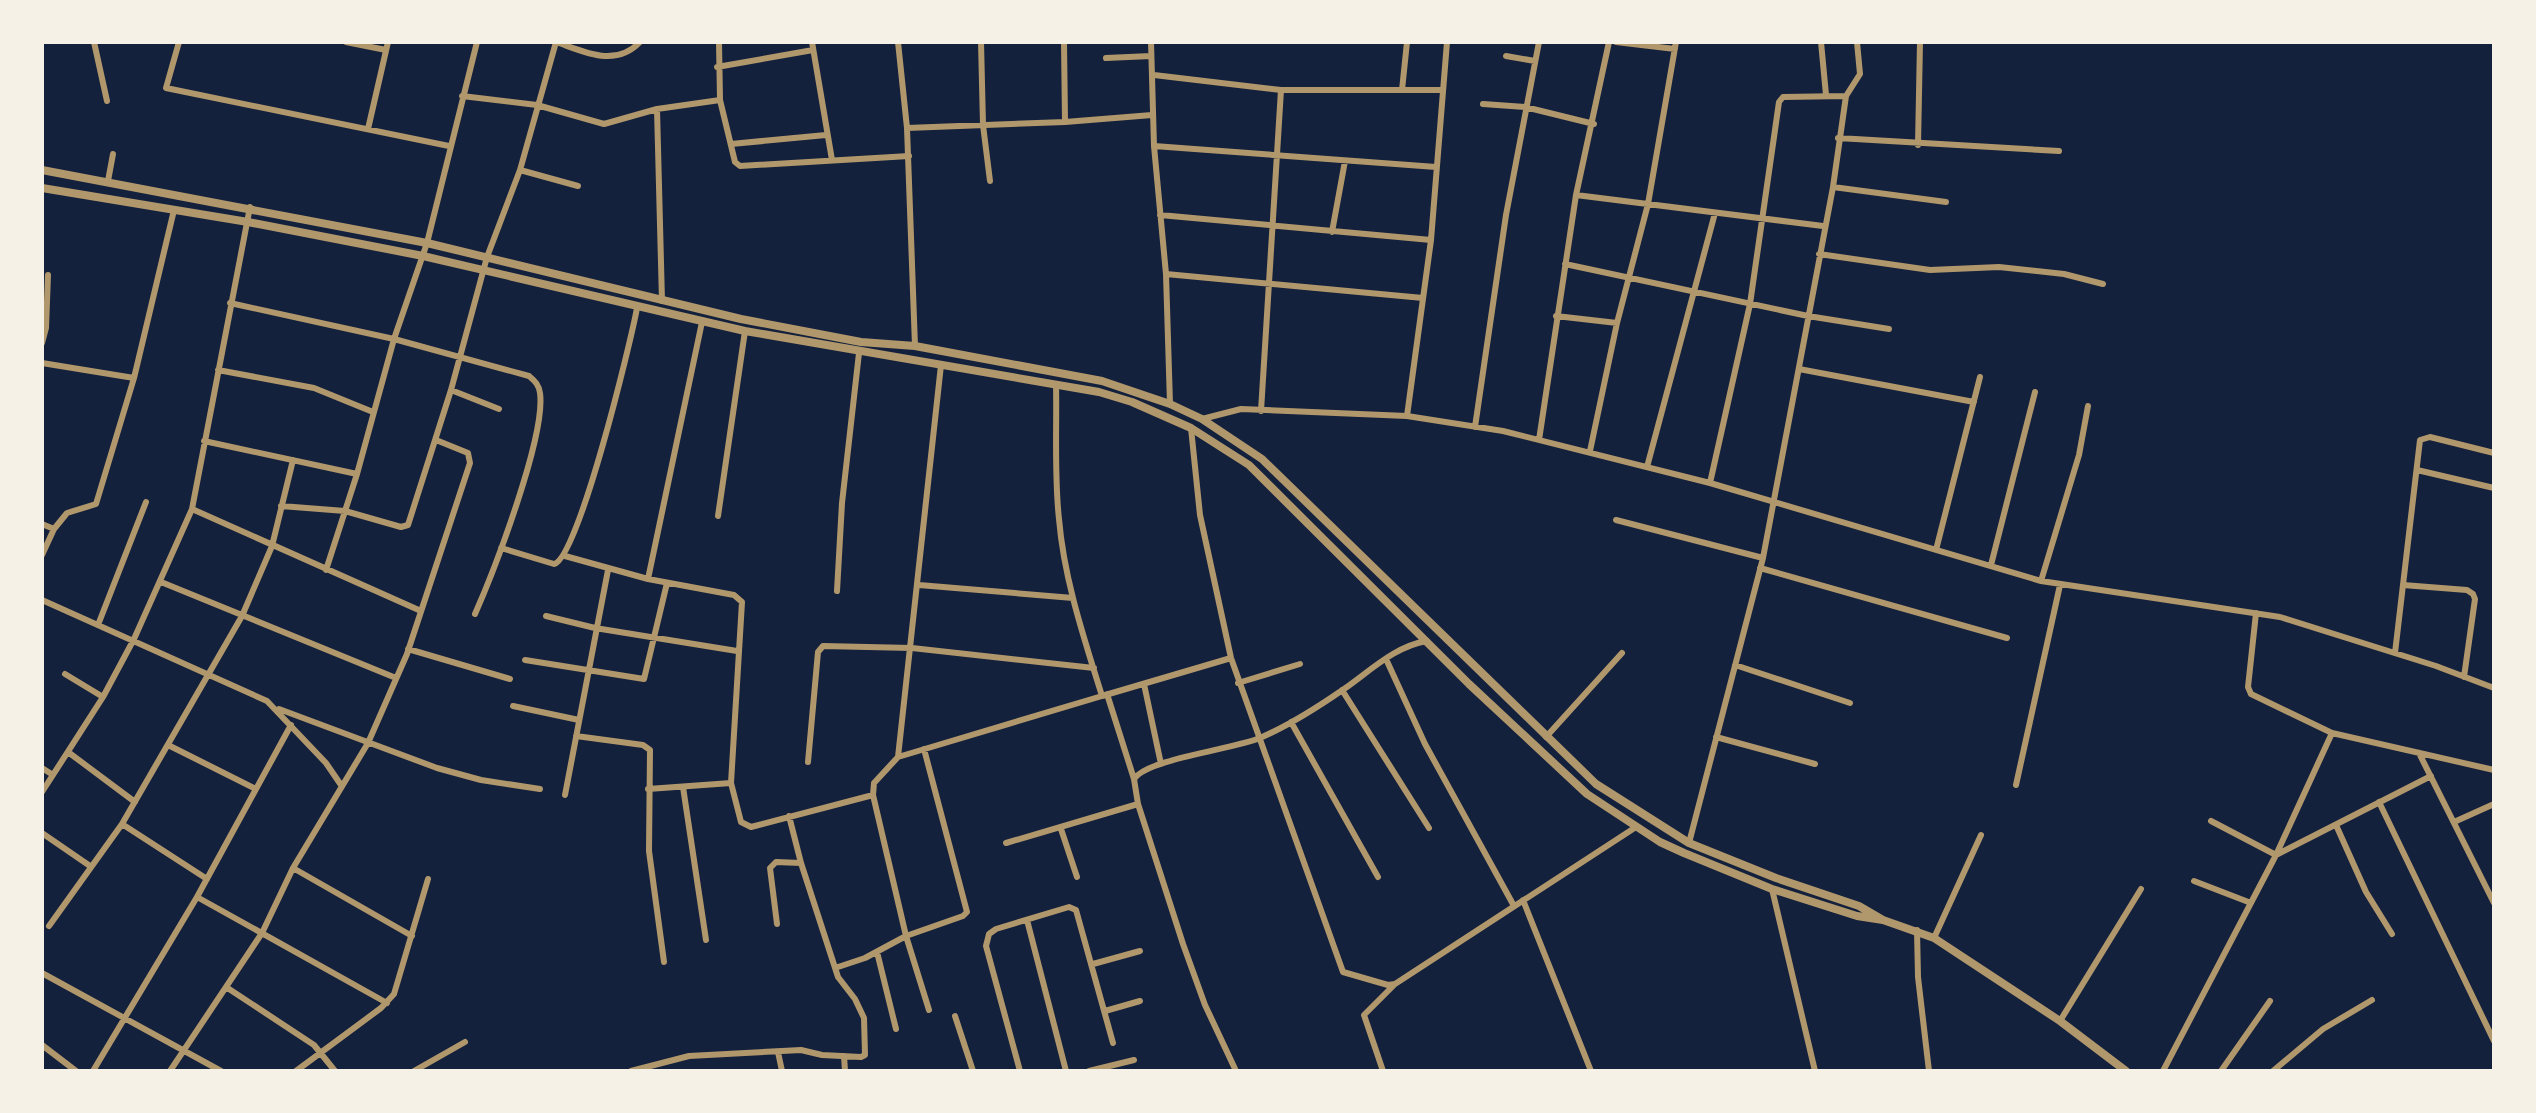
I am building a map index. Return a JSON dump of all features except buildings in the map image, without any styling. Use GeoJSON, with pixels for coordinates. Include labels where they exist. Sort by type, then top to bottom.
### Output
{"type":"FeatureCollection","features":[{"type":"Feature","properties":{"kind":"street"},"geometry":{"type":"LineString","coordinates":[[94,42],[107,101]]}},
{"type":"Feature","properties":{"kind":"street"},"geometry":{"type":"LineString","coordinates":[[179,42],[166,88],[449,146]]}},
{"type":"Feature","properties":{"kind":"street"},"geometry":{"type":"LineString","coordinates":[[346,42],[386,50]]}},
{"type":"Feature","properties":{"kind":"street"},"geometry":{"type":"LineString","coordinates":[[368,129],[388,42]]}},
{"type":"Feature","properties":{"kind":"street"},"geometry":{"type":"LineString","coordinates":[[326,570],[357,474],[394,339],[427,243],[477,42]]}},
{"type":"Feature","properties":{"kind":"street"},"geometry":{"type":"LineString","coordinates":[[281,506],[345,511],[401,527],[408,525],[451,390],[487,257],[520,170],[556,42],[610,57],[623,55],[640,42]]}},
{"type":"Feature","properties":{"kind":"street"},"geometry":{"type":"LineString","coordinates":[[719,42],[717,67],[720,100],[735,162],[740,166],[909,156]]}},
{"type":"Feature","properties":{"kind":"street"},"geometry":{"type":"LineString","coordinates":[[898,42],[909,156],[915,346]]}},
{"type":"Feature","properties":{"kind":"street"},"geometry":{"type":"LineString","coordinates":[[981,42],[983,125],[990,181]]}},
{"type":"Feature","properties":{"kind":"street"},"geometry":{"type":"LineString","coordinates":[[1064,42],[1065,122]]}},
{"type":"Feature","properties":{"kind":"street"},"geometry":{"type":"LineString","coordinates":[[1151,42],[1154,75],[1152,115],[1166,274],[1170,404]]}},
{"type":"Feature","properties":{"kind":"street"},"geometry":{"type":"LineString","coordinates":[[1402,90],[1407,42]]}},
{"type":"Feature","properties":{"kind":"street"},"geometry":{"type":"LineString","coordinates":[[1406,416],[1431,240],[1447,42]]}},
{"type":"Feature","properties":{"kind":"street"},"geometry":{"type":"LineString","coordinates":[[1475,427],[1489,321],[1525,107],[1539,42]]}},
{"type":"Feature","properties":{"kind":"street"},"geometry":{"type":"LineString","coordinates":[[1539,440],[1576,195],[1594,124],[1609,42]]}},
{"type":"Feature","properties":{"kind":"street"},"geometry":{"type":"LineString","coordinates":[[1590,451],[1648,204],[1676,46],[1616,42]]}},
{"type":"Feature","properties":{"kind":"street"},"geometry":{"type":"LineString","coordinates":[[1821,42],[1826,94]]}},
{"type":"Feature","properties":{"kind":"street"},"geometry":{"type":"LineString","coordinates":[[1689,843],[1763,558],[1823,226],[1833,187],[1846,96],[1860,74],[1857,42]]}},
{"type":"Feature","properties":{"kind":"street"},"geometry":{"type":"LineString","coordinates":[[1919,145],[1920,42]]}},
{"type":"Feature","properties":{"kind":"street"},"geometry":{"type":"LineString","coordinates":[[717,67],[813,46],[832,160]]}},
{"type":"Feature","properties":{"kind":"street"},"geometry":{"type":"LineString","coordinates":[[1106,58],[1151,56]]}},
{"type":"Feature","properties":{"kind":"street"},"geometry":{"type":"LineString","coordinates":[[1506,56],[1535,61]]}},
{"type":"Feature","properties":{"kind":"street"},"geometry":{"type":"LineString","coordinates":[[1154,75],[1281,90],[1443,90]]}},
{"type":"Feature","properties":{"kind":"street"},"geometry":{"type":"LineString","coordinates":[[1261,411],[1281,90]]}},
{"type":"Feature","properties":{"kind":"street"},"geometry":{"type":"LineString","coordinates":[[1710,483],[1750,303],[1779,102],[1783,97],[1826,94],[1846,96]]}},
{"type":"Feature","properties":{"kind":"street"},"geometry":{"type":"LineString","coordinates":[[462,96],[537,105],[604,124],[657,109],[720,100]]}},
{"type":"Feature","properties":{"kind":"street"},"geometry":{"type":"LineString","coordinates":[[1483,104],[1525,107],[1594,124]]}},
{"type":"Feature","properties":{"kind":"street"},"geometry":{"type":"LineString","coordinates":[[657,109],[662,301]]}},
{"type":"Feature","properties":{"kind":"street"},"geometry":{"type":"LineString","coordinates":[[907,128],[1065,122],[1152,115]]}},
{"type":"Feature","properties":{"kind":"street"},"geometry":{"type":"LineString","coordinates":[[731,144],[826,135]]}},
{"type":"Feature","properties":{"kind":"street"},"geometry":{"type":"LineString","coordinates":[[1838,138],[1919,145],[2059,151]]}},
{"type":"Feature","properties":{"kind":"street"},"geometry":{"type":"LineString","coordinates":[[1154,146],[1436,167]]}},
{"type":"Feature","properties":{"kind":"street"},"geometry":{"type":"LineString","coordinates":[[108,181],[113,154]]}},
{"type":"Feature","properties":{"kind":"street"},"geometry":{"type":"LineString","coordinates":[[1332,232],[1345,161]]}},
{"type":"Feature","properties":{"kind":"street"},"geometry":{"type":"LineString","coordinates":[[42,170],[427,243],[662,301],[861,342],[915,346],[1102,381],[1170,404],[1202,418],[1262,459],[1596,784],[1689,843],[1776,878],[1860,906],[1884,920]]}},
{"type":"Feature","properties":{"kind":"street"},"geometry":{"type":"LineString","coordinates":[[520,170],[578,186]]}},
{"type":"Feature","properties":{"kind":"street"},"geometry":{"type":"LineString","coordinates":[[1833,187],[1947,202]]}},
{"type":"Feature","properties":{"kind":"street"},"geometry":{"type":"LineString","coordinates":[[42,188],[248,222],[423,256],[745,331],[859,353],[1056,384],[1132,402],[1191,428],[1249,466],[1587,794],[1636,827],[1684,853],[1772,888],[1857,916],[1884,920],[1917,930],[1934,938],[2060,1021],[2126,1071]]}},
{"type":"Feature","properties":{"kind":"street"},"geometry":{"type":"LineString","coordinates":[[1576,195],[1823,226]]}},
{"type":"Feature","properties":{"kind":"street"},"geometry":{"type":"LineString","coordinates":[[42,792],[103,697],[134,639],[192,509],[250,208]]}},
{"type":"Feature","properties":{"kind":"street"},"geometry":{"type":"LineString","coordinates":[[42,555],[54,529],[67,513],[88,509],[96,504],[134,378],[174,210]]}},
{"type":"Feature","properties":{"kind":"street"},"geometry":{"type":"LineString","coordinates":[[1647,467],[1715,213]]}},
{"type":"Feature","properties":{"kind":"street"},"geometry":{"type":"LineString","coordinates":[[1160,215],[1272,228],[1431,240]]}},
{"type":"Feature","properties":{"kind":"street"},"geometry":{"type":"LineString","coordinates":[[1819,254],[1930,270],[1999,267],[2064,274],[2103,284]]}},
{"type":"Feature","properties":{"kind":"street"},"geometry":{"type":"LineString","coordinates":[[1565,264],[1808,316],[1889,329]]}},
{"type":"Feature","properties":{"kind":"street"},"geometry":{"type":"LineString","coordinates":[[1166,274],[1423,298]]}},
{"type":"Feature","properties":{"kind":"street"},"geometry":{"type":"LineString","coordinates":[[42,343],[46,328],[48,275]]}},
{"type":"Feature","properties":{"kind":"street"},"geometry":{"type":"LineString","coordinates":[[230,303],[461,356],[523,373],[536,382],[540,392],[537,430],[501,548],[475,614]]}},
{"type":"Feature","properties":{"kind":"street"},"geometry":{"type":"LineString","coordinates":[[501,548],[554,565],[559,564],[565,556],[580,518],[628,358],[637,307]]}},
{"type":"Feature","properties":{"kind":"street"},"geometry":{"type":"LineString","coordinates":[[1556,316],[1618,323]]}},
{"type":"Feature","properties":{"kind":"street"},"geometry":{"type":"LineString","coordinates":[[648,579],[702,321]]}},
{"type":"Feature","properties":{"kind":"street"},"geometry":{"type":"LineString","coordinates":[[718,516],[745,331]]}},
{"type":"Feature","properties":{"kind":"street"},"geometry":{"type":"LineString","coordinates":[[836,591],[842,503],[859,353]]}},
{"type":"Feature","properties":{"kind":"street"},"geometry":{"type":"LineString","coordinates":[[42,363],[134,378]]}},
{"type":"Feature","properties":{"kind":"street"},"geometry":{"type":"LineString","coordinates":[[898,757],[919,585],[941,365]]}},
{"type":"Feature","properties":{"kind":"street"},"geometry":{"type":"LineString","coordinates":[[1799,369],[1974,402]]}},
{"type":"Feature","properties":{"kind":"street"},"geometry":{"type":"LineString","coordinates":[[218,370],[314,388],[373,412]]}},
{"type":"Feature","properties":{"kind":"street"},"geometry":{"type":"LineString","coordinates":[[1936,550],[1980,377]]}},
{"type":"Feature","properties":{"kind":"street"},"geometry":{"type":"LineString","coordinates":[[1056,384],[1058,517],[1073,598],[1094,668],[1134,779],[1138,804],[1205,1005],[1236,1071]]}},
{"type":"Feature","properties":{"kind":"street"},"geometry":{"type":"LineString","coordinates":[[451,390],[499,409]]}},
{"type":"Feature","properties":{"kind":"street"},"geometry":{"type":"LineString","coordinates":[[1132,402],[1135,391]]}},
{"type":"Feature","properties":{"kind":"street"},"geometry":{"type":"LineString","coordinates":[[1991,565],[2035,392]]}},
{"type":"Feature","properties":{"kind":"street"},"geometry":{"type":"LineString","coordinates":[[2041,581],[2080,455],[2088,407]]}},
{"type":"Feature","properties":{"kind":"street"},"geometry":{"type":"LineString","coordinates":[[1202,418],[1241,409],[1406,416],[1539,440],[1710,483],[2041,581],[2163,602],[2280,617],[2494,688]]}},
{"type":"Feature","properties":{"kind":"street"},"geometry":{"type":"LineString","coordinates":[[1191,428],[1200,514],[1231,659],[1342,969],[1352,977],[1395,984]]}},
{"type":"Feature","properties":{"kind":"street"},"geometry":{"type":"LineString","coordinates":[[2395,653],[2420,440],[2427,437],[2494,453]]}},
{"type":"Feature","properties":{"kind":"street"},"geometry":{"type":"LineString","coordinates":[[170,1071],[262,933],[293,868],[341,785],[369,743],[408,649],[471,459],[465,451],[436,440]]}},
{"type":"Feature","properties":{"kind":"street"},"geometry":{"type":"LineString","coordinates":[[204,441],[357,474]]}},
{"type":"Feature","properties":{"kind":"street"},"geometry":{"type":"LineString","coordinates":[[49,926],[122,824],[211,674],[242,616],[272,546],[293,460]]}},
{"type":"Feature","properties":{"kind":"street"},"geometry":{"type":"LineString","coordinates":[[2417,470],[2494,488]]}},
{"type":"Feature","properties":{"kind":"street"},"geometry":{"type":"LineString","coordinates":[[98,625],[146,502]]}},
{"type":"Feature","properties":{"kind":"street"},"geometry":{"type":"LineString","coordinates":[[192,509],[421,611]]}},
{"type":"Feature","properties":{"kind":"street"},"geometry":{"type":"LineString","coordinates":[[1616,520],[1763,558]]}},
{"type":"Feature","properties":{"kind":"street"},"geometry":{"type":"LineString","coordinates":[[42,524],[54,529]]}},
{"type":"Feature","properties":{"kind":"street"},"geometry":{"type":"LineString","coordinates":[[565,556],[608,570],[739,598],[742,606],[737,651],[731,783],[744,825],[751,827],[873,795]]}},
{"type":"Feature","properties":{"kind":"street"},"geometry":{"type":"LineString","coordinates":[[1760,568],[2007,638]]}},
{"type":"Feature","properties":{"kind":"street"},"geometry":{"type":"LineString","coordinates":[[565,795],[608,570]]}},
{"type":"Feature","properties":{"kind":"street"},"geometry":{"type":"LineString","coordinates":[[161,582],[396,678]]}},
{"type":"Feature","properties":{"kind":"street"},"geometry":{"type":"LineString","coordinates":[[525,660],[644,680],[667,583]]}},
{"type":"Feature","properties":{"kind":"street"},"geometry":{"type":"LineString","coordinates":[[2016,785],[2060,584]]}},
{"type":"Feature","properties":{"kind":"street"},"geometry":{"type":"LineString","coordinates":[[919,585],[1073,598]]}},
{"type":"Feature","properties":{"kind":"street"},"geometry":{"type":"LineString","coordinates":[[2403,585],[2467,590],[2473,594],[2475,599],[2464,677]]}},
{"type":"Feature","properties":{"kind":"street"},"geometry":{"type":"LineString","coordinates":[[42,600],[211,674],[275,708],[481,780],[540,789]]}},
{"type":"Feature","properties":{"kind":"street"},"geometry":{"type":"LineString","coordinates":[[2256,613],[2249,692],[2332,733],[2494,770]]}},
{"type":"Feature","properties":{"kind":"street"},"geometry":{"type":"LineString","coordinates":[[546,616],[595,628],[737,651]]}},
{"type":"Feature","properties":{"kind":"street"},"geometry":{"type":"LineString","coordinates":[[1134,779],[1142,771],[1161,764],[1258,738],[1291,722],[1407,645],[1427,641]]}},
{"type":"Feature","properties":{"kind":"street"},"geometry":{"type":"LineString","coordinates":[[808,762],[819,649],[826,646],[912,648],[1094,668]]}},
{"type":"Feature","properties":{"kind":"street"},"geometry":{"type":"LineString","coordinates":[[408,649],[510,679]]}},
{"type":"Feature","properties":{"kind":"street"},"geometry":{"type":"LineString","coordinates":[[1546,737],[1622,653]]}},
{"type":"Feature","properties":{"kind":"street"},"geometry":{"type":"LineString","coordinates":[[929,1010],[906,936],[873,795],[874,783],[898,757],[1231,659]]}},
{"type":"Feature","properties":{"kind":"street"},"geometry":{"type":"LineString","coordinates":[[1385,659],[1425,744],[1514,906]]}},
{"type":"Feature","properties":{"kind":"street"},"geometry":{"type":"LineString","coordinates":[[1238,683],[1300,664]]}},
{"type":"Feature","properties":{"kind":"street"},"geometry":{"type":"LineString","coordinates":[[1735,666],[1850,703]]}},
{"type":"Feature","properties":{"kind":"street"},"geometry":{"type":"LineString","coordinates":[[65,674],[103,697]]}},
{"type":"Feature","properties":{"kind":"street"},"geometry":{"type":"LineString","coordinates":[[1143,684],[1161,764]]}},
{"type":"Feature","properties":{"kind":"street"},"geometry":{"type":"LineString","coordinates":[[1342,690],[1429,828]]}},
{"type":"Feature","properties":{"kind":"street"},"geometry":{"type":"LineString","coordinates":[[513,706],[579,720]]}},
{"type":"Feature","properties":{"kind":"street"},"geometry":{"type":"LineString","coordinates":[[275,708],[326,763],[341,785]]}},
{"type":"Feature","properties":{"kind":"street"},"geometry":{"type":"LineString","coordinates":[[1291,722],[1378,877]]}},
{"type":"Feature","properties":{"kind":"street"},"geometry":{"type":"LineString","coordinates":[[93,1071],[197,897],[291,725]]}},
{"type":"Feature","properties":{"kind":"street"},"geometry":{"type":"LineString","coordinates":[[2163,1071],[2276,855],[2332,733]]}},
{"type":"Feature","properties":{"kind":"street"},"geometry":{"type":"LineString","coordinates":[[576,736],[648,748],[649,851],[664,962]]}},
{"type":"Feature","properties":{"kind":"street"},"geometry":{"type":"LineString","coordinates":[[1716,737],[1815,764]]}},
{"type":"Feature","properties":{"kind":"street"},"geometry":{"type":"LineString","coordinates":[[168,745],[256,789]]}},
{"type":"Feature","properties":{"kind":"street"},"geometry":{"type":"LineString","coordinates":[[835,968],[877,952],[906,936],[963,916],[967,910],[924,749]]}},
{"type":"Feature","properties":{"kind":"street"},"geometry":{"type":"LineString","coordinates":[[68,752],[135,802]]}},
{"type":"Feature","properties":{"kind":"street"},"geometry":{"type":"LineString","coordinates":[[2419,753],[2494,903]]}},
{"type":"Feature","properties":{"kind":"street"},"geometry":{"type":"LineString","coordinates":[[42,768],[53,775]]}},
{"type":"Feature","properties":{"kind":"street"},"geometry":{"type":"LineString","coordinates":[[2276,855],[2431,776]]}},
{"type":"Feature","properties":{"kind":"street"},"geometry":{"type":"LineString","coordinates":[[648,789],[731,783]]}},
{"type":"Feature","properties":{"kind":"street"},"geometry":{"type":"LineString","coordinates":[[683,787],[706,940]]}},
{"type":"Feature","properties":{"kind":"street"},"geometry":{"type":"LineString","coordinates":[[2379,802],[2494,1041]]}},
{"type":"Feature","properties":{"kind":"street"},"geometry":{"type":"LineString","coordinates":[[1006,843],[1061,829],[1138,804]]}},
{"type":"Feature","properties":{"kind":"street"},"geometry":{"type":"LineString","coordinates":[[2454,822],[2494,804]]}},
{"type":"Feature","properties":{"kind":"street"},"geometry":{"type":"LineString","coordinates":[[631,1071],[690,1056],[801,1049],[844,1056],[865,1055],[866,1033],[859,1006],[841,984],[835,968],[801,863],[789,816]]}},
{"type":"Feature","properties":{"kind":"street"},"geometry":{"type":"LineString","coordinates":[[2211,821],[2276,855]]}},
{"type":"Feature","properties":{"kind":"street"},"geometry":{"type":"LineString","coordinates":[[122,824],[207,879]]}},
{"type":"Feature","properties":{"kind":"street"},"geometry":{"type":"LineString","coordinates":[[2336,825],[2367,892],[2392,934]]}},
{"type":"Feature","properties":{"kind":"street"},"geometry":{"type":"LineString","coordinates":[[1383,1071],[1364,1015],[1395,984],[1636,827]]}},
{"type":"Feature","properties":{"kind":"street"},"geometry":{"type":"LineString","coordinates":[[1061,829],[1077,877]]}},
{"type":"Feature","properties":{"kind":"street"},"geometry":{"type":"LineString","coordinates":[[42,833],[90,866]]}},
{"type":"Feature","properties":{"kind":"street"},"geometry":{"type":"LineString","coordinates":[[1934,938],[1981,835]]}},
{"type":"Feature","properties":{"kind":"street"},"geometry":{"type":"LineString","coordinates":[[777,924],[770,867],[776,862],[801,863]]}},
{"type":"Feature","properties":{"kind":"street"},"geometry":{"type":"LineString","coordinates":[[293,868],[412,936]]}},
{"type":"Feature","properties":{"kind":"street"},"geometry":{"type":"LineString","coordinates":[[296,1071],[387,1003],[401,979],[428,879]]}},
{"type":"Feature","properties":{"kind":"street"},"geometry":{"type":"LineString","coordinates":[[2194,881],[2251,903]]}},
{"type":"Feature","properties":{"kind":"street"},"geometry":{"type":"LineString","coordinates":[[1772,888],[1815,1071]]}},
{"type":"Feature","properties":{"kind":"street"},"geometry":{"type":"LineString","coordinates":[[2060,1021],[2141,889]]}},
{"type":"Feature","properties":{"kind":"street"},"geometry":{"type":"LineString","coordinates":[[197,897],[387,1003]]}},
{"type":"Feature","properties":{"kind":"street"},"geometry":{"type":"LineString","coordinates":[[1523,900],[1591,1071]]}},
{"type":"Feature","properties":{"kind":"street"},"geometry":{"type":"LineString","coordinates":[[1020,1071],[985,942],[992,930],[1073,908],[1082,922],[1113,1043]]}},
{"type":"Feature","properties":{"kind":"street"},"geometry":{"type":"LineString","coordinates":[[1027,920],[1066,1071]]}},
{"type":"Feature","properties":{"kind":"street"},"geometry":{"type":"LineString","coordinates":[[1917,930],[1917,976],[1929,1071]]}},
{"type":"Feature","properties":{"kind":"street"},"geometry":{"type":"LineString","coordinates":[[1093,964],[1139,951]]}},
{"type":"Feature","properties":{"kind":"street"},"geometry":{"type":"LineString","coordinates":[[877,952],[896,1029]]}},
{"type":"Feature","properties":{"kind":"street"},"geometry":{"type":"LineString","coordinates":[[42,973],[125,1016],[221,1071]]}},
{"type":"Feature","properties":{"kind":"street"},"geometry":{"type":"LineString","coordinates":[[226,987],[299,1033],[322,1052],[335,1071]]}},
{"type":"Feature","properties":{"kind":"street"},"geometry":{"type":"LineString","coordinates":[[2273,1071],[2323,1029],[2372,1000]]}},
{"type":"Feature","properties":{"kind":"street"},"geometry":{"type":"LineString","coordinates":[[1104,1011],[1140,1001]]}},
{"type":"Feature","properties":{"kind":"street"},"geometry":{"type":"LineString","coordinates":[[2221,1071],[2270,1001]]}},
{"type":"Feature","properties":{"kind":"street"},"geometry":{"type":"LineString","coordinates":[[956,1016],[973,1071]]}},
{"type":"Feature","properties":{"kind":"street"},"geometry":{"type":"LineString","coordinates":[[414,1071],[465,1042]]}},
{"type":"Feature","properties":{"kind":"street"},"geometry":{"type":"LineString","coordinates":[[42,1045],[76,1071]]}},
{"type":"Feature","properties":{"kind":"street"},"geometry":{"type":"LineString","coordinates":[[778,1052],[782,1071]]}},
{"type":"Feature","properties":{"kind":"street"},"geometry":{"type":"LineString","coordinates":[[844,1056],[845,1071]]}},
{"type":"Feature","properties":{"kind":"street"},"geometry":{"type":"LineString","coordinates":[[1089,1071],[1134,1060]]}}]}
